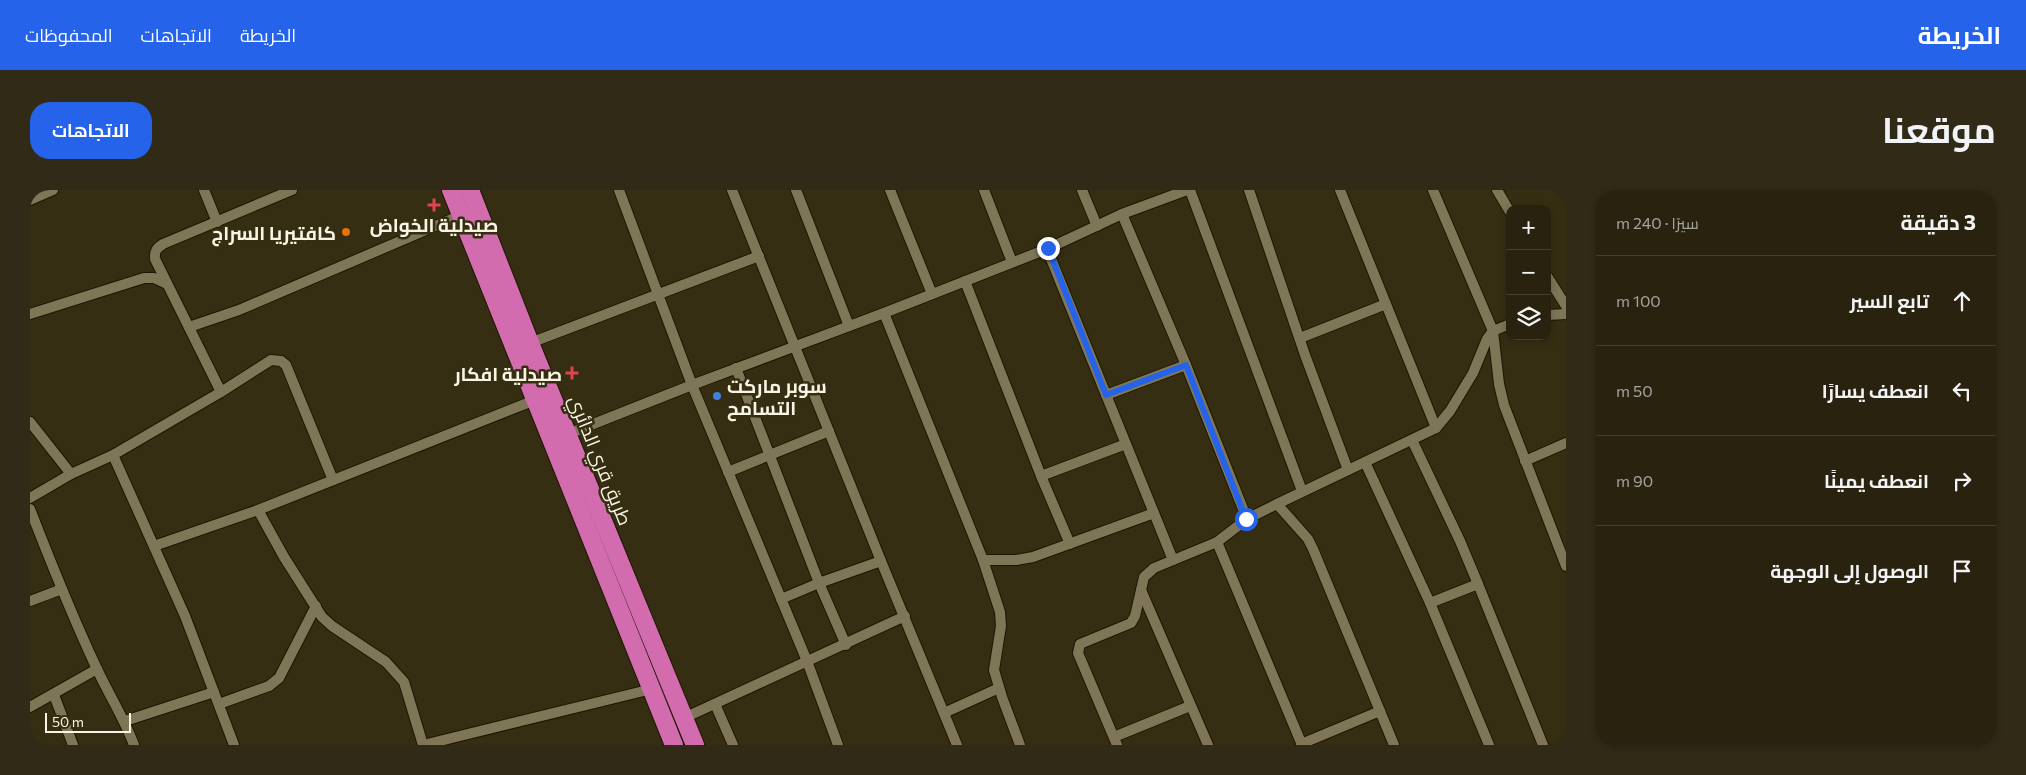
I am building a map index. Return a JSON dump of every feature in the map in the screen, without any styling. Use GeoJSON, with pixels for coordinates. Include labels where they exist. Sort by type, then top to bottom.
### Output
{"type":"FeatureCollection","features":[{"type":"Feature","properties":{"kind":"highway","name":"طريق قري الدائري"},"geometry":{"type":"LineString","coordinates":[[451,190],[535,400],[560,438],[684,718],[694,745]]}},
{"type":"Feature","properties":{"kind":"highway","name":"طريق قري الدائري"},"geometry":{"type":"LineString","coordinates":[[470,190],[530,343],[560,438],[674,745]]}},
{"type":"Feature","properties":{"kind":"street"},"geometry":{"type":"LineString","coordinates":[[30,200],[54,190]]}},
{"type":"Feature","properties":{"kind":"street"},"geometry":{"type":"LineString","coordinates":[[204,190],[217,222]]}},
{"type":"Feature","properties":{"kind":"street"},"geometry":{"type":"LineString","coordinates":[[221,392],[154,254],[157,248],[292,190]]}},
{"type":"Feature","properties":{"kind":"street"},"geometry":{"type":"LineString","coordinates":[[619,190],[692,385],[807,661],[838,745]]}},
{"type":"Feature","properties":{"kind":"street"},"geometry":{"type":"LineString","coordinates":[[732,190],[881,561],[958,745]]}},
{"type":"Feature","properties":{"kind":"street"},"geometry":{"type":"LineString","coordinates":[[796,190],[849,326]]}},
{"type":"Feature","properties":{"kind":"street"},"geometry":{"type":"LineString","coordinates":[[890,190],[932,294]]}},
{"type":"Feature","properties":{"kind":"street"},"geometry":{"type":"LineString","coordinates":[[984,190],[1012,262]]}},
{"type":"Feature","properties":{"kind":"street"},"geometry":{"type":"LineString","coordinates":[[1082,190],[1097,226]]}},
{"type":"Feature","properties":{"kind":"street"},"geometry":{"type":"LineString","coordinates":[[560,438],[736,368],[884,313],[1048,248],[1122,214],[1189,190],[1302,491]]}},
{"type":"Feature","properties":{"kind":"street"},"geometry":{"type":"LineString","coordinates":[[1249,190],[1348,470]]}},
{"type":"Feature","properties":{"kind":"street"},"geometry":{"type":"LineString","coordinates":[[1340,190],[1436,428]]}},
{"type":"Feature","properties":{"kind":"street"},"geometry":{"type":"LineString","coordinates":[[1433,190],[1493,331],[1499,384],[1504,405],[1566,566]]}},
{"type":"Feature","properties":{"kind":"street"},"geometry":{"type":"LineString","coordinates":[[1497,190],[1506,205]]}},
{"type":"Feature","properties":{"kind":"street"},"geometry":{"type":"LineString","coordinates":[[1122,214],[1186,365],[1246,519]]}},
{"type":"Feature","properties":{"kind":"street"},"geometry":{"type":"LineString","coordinates":[[189,327],[239,310],[461,215]]}},
{"type":"Feature","properties":{"kind":"street"},"geometry":{"type":"LineString","coordinates":[[1048,248],[1173,560]]}},
{"type":"Feature","properties":{"kind":"street"},"geometry":{"type":"LineString","coordinates":[[530,343],[759,256]]}},
{"type":"Feature","properties":{"kind":"street"},"geometry":{"type":"LineString","coordinates":[[30,314],[144,278],[154,278],[167,284]]}},
{"type":"Feature","properties":{"kind":"street"},"geometry":{"type":"LineString","coordinates":[[964,281],[1040,476],[1070,544]]}},
{"type":"Feature","properties":{"kind":"street"},"geometry":{"type":"LineString","coordinates":[[1551,282],[1566,306]]}},
{"type":"Feature","properties":{"kind":"street"},"geometry":{"type":"LineString","coordinates":[[1300,338],[1386,304]]}},
{"type":"Feature","properties":{"kind":"street"},"geometry":{"type":"LineString","coordinates":[[884,313],[983,560],[1001,620],[994,670],[1020,745]]}},
{"type":"Feature","properties":{"kind":"street"},"geometry":{"type":"LineString","coordinates":[[1551,315],[1566,314]]}},
{"type":"Feature","properties":{"kind":"street"},"geometry":{"type":"LineString","coordinates":[[1190,706],[1115,741],[1077,650],[1082,642],[1130,623],[1135,616],[1141,590],[1148,572],[1217,542],[1246,519],[1436,428],[1450,411],[1472,373],[1487,339],[1493,331],[1506,326]]}},
{"type":"Feature","properties":{"kind":"street"},"geometry":{"type":"LineString","coordinates":[[30,498],[72,474],[113,455],[221,392],[271,360],[281,360],[286,365],[333,480]]}},
{"type":"Feature","properties":{"kind":"street"},"geometry":{"type":"LineString","coordinates":[[1106,395],[1186,365]]}},
{"type":"Feature","properties":{"kind":"street"},"geometry":{"type":"LineString","coordinates":[[736,368],[819,582],[846,645]]}},
{"type":"Feature","properties":{"kind":"street"},"geometry":{"type":"LineString","coordinates":[[154,546],[258,510],[535,400]]}},
{"type":"Feature","properties":{"kind":"street"},"geometry":{"type":"LineString","coordinates":[[30,422],[72,474]]}},
{"type":"Feature","properties":{"kind":"street"},"geometry":{"type":"LineString","coordinates":[[728,472],[829,431]]}},
{"type":"Feature","properties":{"kind":"street"},"geometry":{"type":"LineString","coordinates":[[1412,440],[1460,541],[1543,745]]}},
{"type":"Feature","properties":{"kind":"street"},"geometry":{"type":"LineString","coordinates":[[1525,461],[1566,443]]}},
{"type":"Feature","properties":{"kind":"street"},"geometry":{"type":"LineString","coordinates":[[1040,476],[1126,444]]}},
{"type":"Feature","properties":{"kind":"street"},"geometry":{"type":"LineString","coordinates":[[113,455],[185,616],[234,745]]}},
{"type":"Feature","properties":{"kind":"street"},"geometry":{"type":"LineString","coordinates":[[1365,462],[1430,602],[1489,745]]}},
{"type":"Feature","properties":{"kind":"street"},"geometry":{"type":"LineString","coordinates":[[1277,504],[1308,539],[1313,549],[1394,745]]}},
{"type":"Feature","properties":{"kind":"street"},"geometry":{"type":"LineString","coordinates":[[30,509],[97,669],[125,721],[134,745]]}},
{"type":"Feature","properties":{"kind":"street"},"geometry":{"type":"LineString","coordinates":[[258,510],[284,557],[322,617],[332,626],[386,662],[397,672],[404,682],[423,745],[652,689]]}},
{"type":"Feature","properties":{"kind":"street"},"geometry":{"type":"LineString","coordinates":[[983,560],[1023,560],[1154,513]]}},
{"type":"Feature","properties":{"kind":"street"},"geometry":{"type":"LineString","coordinates":[[1217,542],[1302,745],[1380,711]]}},
{"type":"Feature","properties":{"kind":"street"},"geometry":{"type":"LineString","coordinates":[[781,599],[819,582],[881,561]]}},
{"type":"Feature","properties":{"kind":"street"},"geometry":{"type":"LineString","coordinates":[[1430,602],[1478,584]]}},
{"type":"Feature","properties":{"kind":"street"},"geometry":{"type":"LineString","coordinates":[[30,601],[62,589]]}},
{"type":"Feature","properties":{"kind":"street"},"geometry":{"type":"LineString","coordinates":[[1141,590],[1208,745]]}},
{"type":"Feature","properties":{"kind":"street"},"geometry":{"type":"LineString","coordinates":[[219,704],[269,686],[279,678],[316,606]]}},
{"type":"Feature","properties":{"kind":"street"},"geometry":{"type":"LineString","coordinates":[[684,718],[846,645],[905,616]]}},
{"type":"Feature","properties":{"kind":"street"},"geometry":{"type":"LineString","coordinates":[[30,707],[97,669]]}},
{"type":"Feature","properties":{"kind":"street"},"geometry":{"type":"LineString","coordinates":[[944,713],[999,688]]}},
{"type":"Feature","properties":{"kind":"street"},"geometry":{"type":"LineString","coordinates":[[125,721],[214,692]]}},
{"type":"Feature","properties":{"kind":"street"},"geometry":{"type":"LineString","coordinates":[[54,695],[73,745]]}},
{"type":"Feature","properties":{"kind":"street"},"geometry":{"type":"LineString","coordinates":[[715,704],[733,745]]}},
{"type":"Feature","properties":{"kind":"place","name":"صيدلية الخواض"},"geometry":{"type":"Point","coordinates":[434,205]}},
{"type":"Feature","properties":{"kind":"place","name":"كافتيريا السراج"},"geometry":{"type":"Point","coordinates":[346,232]}},
{"type":"Feature","properties":{"kind":"place","name":"صيدلية افكار"},"geometry":{"type":"Point","coordinates":[572,373]}},
{"type":"Feature","properties":{"kind":"place","name":"سوبر ماركت التسامح"},"geometry":{"type":"Point","coordinates":[717,396]}},
{"type":"Feature","properties":{"kind":"route"},"geometry":{"type":"LineString","coordinates":[[1048,248],[1106,395],[1186,365],[1246,519]]}}]}
